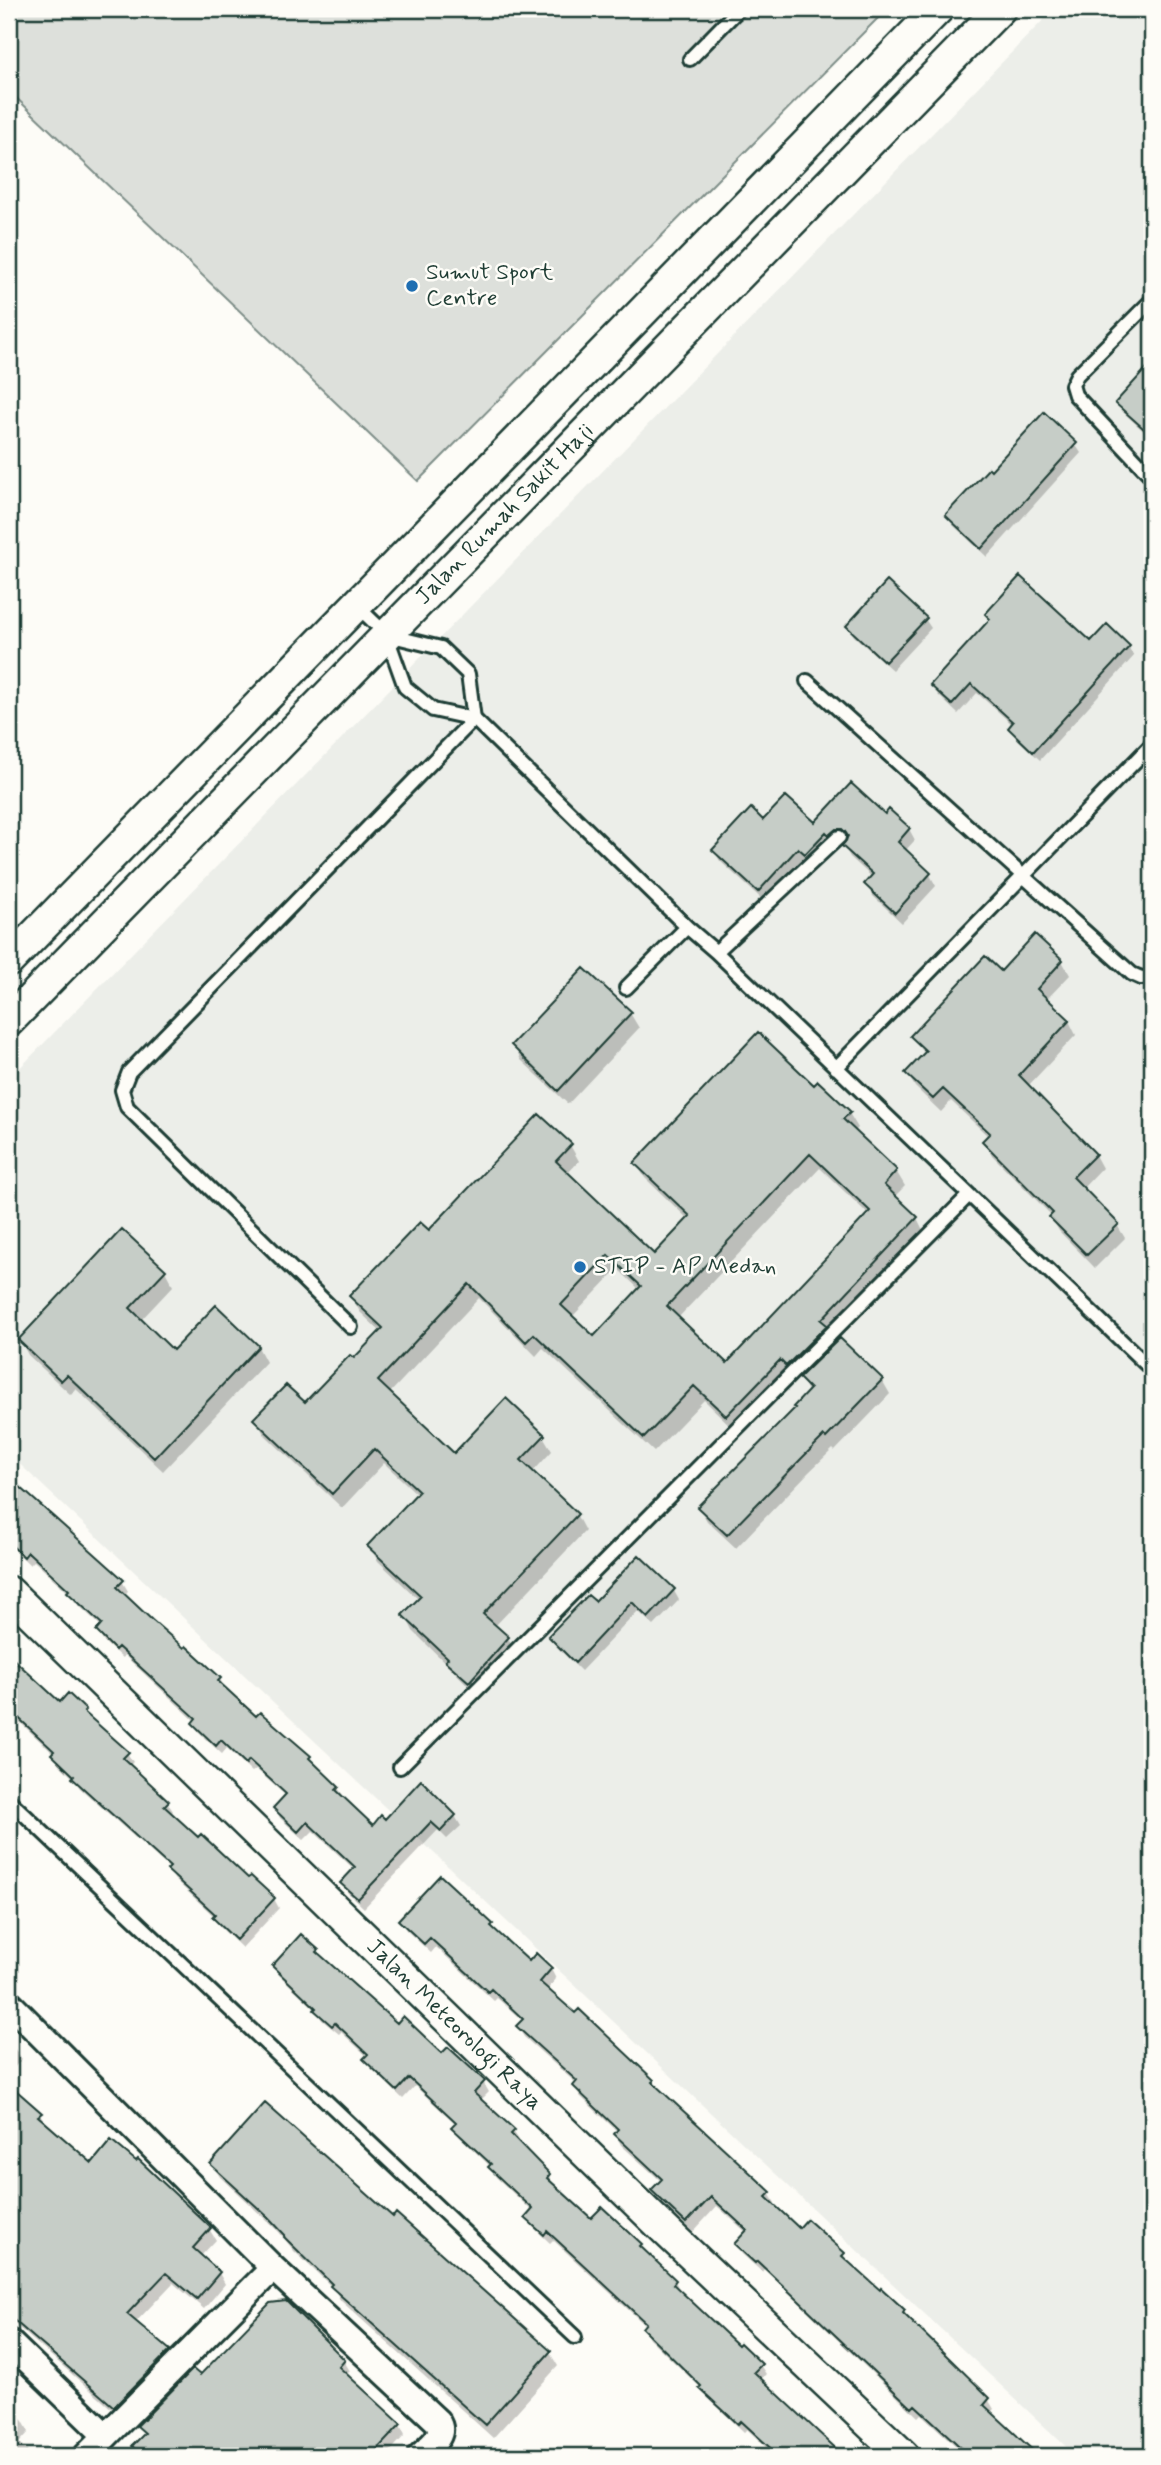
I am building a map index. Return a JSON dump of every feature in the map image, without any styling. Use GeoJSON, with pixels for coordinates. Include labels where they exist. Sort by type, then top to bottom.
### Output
{"type":"FeatureCollection","features":[{"type":"Feature","properties":{"kind":"street","name":"Jalan Rumah Sakit Haji"},"geometry":{"type":"LineString","coordinates":[[9,961],[938,9]]}},
{"type":"Feature","properties":{"kind":"street","name":"Jalan Rumah Sakit Haji"},"geometry":{"type":"LineString","coordinates":[[9,1021],[1000,9]]}},
{"type":"Feature","properties":{"kind":"street","name":"Jalan Meteorologi Raya"},"geometry":{"type":"LineString","coordinates":[[9,1592],[667,2232],[904,2456]]}},
{"type":"Feature","properties":{"kind":"street"},"geometry":{"type":"LineString","coordinates":[[9,2003],[273,2268],[440,2425],[440,2435],[420,2456]]}},
{"type":"Feature","properties":{"kind":"street"},"geometry":{"type":"LineString","coordinates":[[86,2456],[273,2268]]}},
{"type":"Feature","properties":{"kind":"street"},"geometry":{"type":"LineString","coordinates":[[9,2342],[106,2436]]}},
{"type":"Feature","properties":{"kind":"lane"},"geometry":{"type":"LineString","coordinates":[[690,59],[739,9]]}},
{"type":"Feature","properties":{"kind":"lane"},"geometry":{"type":"LineString","coordinates":[[1152,300],[1077,375],[1072,385],[1075,395],[1152,477]]}},
{"type":"Feature","properties":{"kind":"lane"},"geometry":{"type":"LineString","coordinates":[[356,605],[386,634],[405,687],[433,710],[474,719],[687,927],[1152,1370]]}},
{"type":"Feature","properties":{"kind":"lane"},"geometry":{"type":"LineString","coordinates":[[386,634],[441,648],[450,656],[468,674],[474,719]]}},
{"type":"Feature","properties":{"kind":"lane"},"geometry":{"type":"LineString","coordinates":[[807,681],[1132,974],[1141,978],[1152,977]]}},
{"type":"Feature","properties":{"kind":"lane"},"geometry":{"type":"LineString","coordinates":[[351,1327],[127,1107],[122,1090],[129,1072],[474,719]]}},
{"type":"Feature","properties":{"kind":"lane"},"geometry":{"type":"LineString","coordinates":[[836,1068],[1152,744]]}},
{"type":"Feature","properties":{"kind":"lane"},"geometry":{"type":"LineString","coordinates":[[716,952],[839,837]]}},
{"type":"Feature","properties":{"kind":"lane"},"geometry":{"type":"LineString","coordinates":[[626,988],[687,927]]}},
{"type":"Feature","properties":{"kind":"lane"},"geometry":{"type":"LineString","coordinates":[[400,1766],[969,1195]]}},
{"type":"Feature","properties":{"kind":"lane"},"geometry":{"type":"LineString","coordinates":[[9,1800],[575,2337]]}},
{"type":"Feature","properties":{"kind":"shaded area","name":"Sumut Sport Centre"},"geometry":{"type":"Polygon","coordinates":[[[9,9],[887,9],[418,481],[9,91],[9,9]]]}},
{"type":"Feature","properties":{"kind":"shaded area","name":"STIP - AP Medan"},"geometry":{"type":"Polygon","coordinates":[[[1054,9],[1152,9],[1152,2456],[1076,2456],[9,1454],[9,1079],[1054,9]]]}},
{"type":"Feature","properties":{"kind":"building"},"geometry":{"type":"Polygon","coordinates":[[[1152,362],[1152,436],[1115,403],[1152,362]]]}},
{"type":"Feature","properties":{"kind":"building"},"geometry":{"type":"Polygon","coordinates":[[[1044,412],[1077,443],[981,549],[945,515],[1044,412]]]}},
{"type":"Feature","properties":{"kind":"building"},"geometry":{"type":"Polygon","coordinates":[[[1020,576],[1091,641],[1107,624],[1130,646],[1033,752],[1008,728],[1013,722],[971,684],[952,705],[930,685],[990,619],[985,614],[1020,576]]]}},
{"type":"Feature","properties":{"kind":"building"},"geometry":{"type":"Polygon","coordinates":[[[887,581],[927,618],[885,662],[846,626],[887,581]]]}},
{"type":"Feature","properties":{"kind":"building"},"geometry":{"type":"Polygon","coordinates":[[[851,783],[885,814],[889,809],[910,828],[898,842],[931,873],[895,913],[864,884],[873,874],[842,846],[848,836],[842,829],[836,829],[829,835],[826,832],[805,854],[798,848],[758,892],[712,850],[751,808],[763,820],[786,796],[815,822],[851,783]]]}},
{"type":"Feature","properties":{"kind":"building"},"geometry":{"type":"Polygon","coordinates":[[[1035,934],[1063,960],[1037,989],[1070,1020],[1019,1075],[1096,1154],[1073,1177],[1119,1224],[1087,1255],[1049,1217],[1053,1213],[982,1141],[990,1133],[943,1089],[933,1099],[905,1073],[926,1051],[910,1036],[985,956],[1001,971],[1035,934]]]}},
{"type":"Feature","properties":{"kind":"building"},"geometry":{"type":"Polygon","coordinates":[[[584,968],[632,1012],[558,1091],[511,1045],[584,968]]]}},
{"type":"Feature","properties":{"kind":"building"},"geometry":{"type":"Polygon","coordinates":[[[758,1032],[814,1085],[818,1081],[851,1112],[843,1119],[897,1170],[884,1185],[918,1217],[821,1320],[827,1325],[786,1366],[780,1360],[726,1416],[694,1386],[644,1438],[534,1334],[526,1342],[469,1284],[378,1381],[454,1453],[506,1398],[545,1435],[521,1460],[578,1514],[483,1614],[509,1637],[469,1682],[445,1661],[448,1658],[402,1615],[421,1596],[367,1546],[419,1491],[374,1449],[332,1494],[253,1419],[286,1385],[305,1402],[350,1355],[354,1358],[383,1328],[349,1296],[420,1222],[429,1230],[539,1114],[572,1144],[556,1161],[654,1254],[690,1216],[634,1163],[758,1032]],[[810,1154],[667,1306],[727,1363],[870,1211],[810,1154]],[[608,1255],[561,1305],[594,1336],[641,1286],[608,1255]]]}},
{"type":"Feature","properties":{"kind":"building"},"geometry":{"type":"Polygon","coordinates":[[[122,1229],[166,1270],[130,1308],[173,1350],[216,1305],[259,1346],[154,1458],[67,1375],[61,1381],[18,1340],[122,1229]]]}},
{"type":"Feature","properties":{"kind":"building"},"geometry":{"type":"Polygon","coordinates":[[[840,1338],[883,1379],[727,1535],[697,1507],[795,1408],[793,1407],[810,1389],[799,1378],[840,1338]]]}},
{"type":"Feature","properties":{"kind":"building"},"geometry":{"type":"Polygon","coordinates":[[[9,1477],[124,1580],[117,1587],[221,1678],[218,1681],[256,1716],[260,1712],[311,1756],[309,1758],[339,1787],[336,1790],[373,1825],[381,1815],[385,1819],[421,1780],[456,1815],[441,1831],[431,1822],[358,1899],[340,1883],[355,1867],[307,1822],[298,1832],[273,1808],[286,1794],[249,1760],[246,1764],[221,1740],[216,1746],[192,1723],[196,1718],[118,1647],[115,1650],[96,1631],[102,1624],[67,1592],[69,1590],[28,1552],[24,1557],[9,1543],[9,1477]]]}},
{"type":"Feature","properties":{"kind":"building"},"geometry":{"type":"Polygon","coordinates":[[[639,1555],[675,1589],[648,1618],[632,1602],[575,1663],[548,1636],[588,1595],[595,1601],[639,1555]]]}},
{"type":"Feature","properties":{"kind":"building"},"geometry":{"type":"Polygon","coordinates":[[[9,1655],[60,1702],[68,1693],[86,1710],[84,1712],[129,1752],[123,1758],[169,1801],[164,1806],[198,1837],[201,1834],[248,1878],[251,1876],[275,1898],[236,1940],[212,1917],[215,1914],[167,1870],[170,1867],[72,1778],[74,1776],[51,1754],[54,1751],[9,1709],[9,1655]]]}},
{"type":"Feature","properties":{"kind":"building"},"geometry":{"type":"Polygon","coordinates":[[[440,1875],[529,1961],[536,1953],[552,1968],[540,1982],[575,2013],[579,2009],[654,2080],[652,2082],[771,2192],[766,2197],[799,2228],[807,2219],[845,2253],[842,2256],[905,2310],[903,2313],[990,2398],[984,2405],[1039,2456],[970,2456],[915,2405],[912,2408],[757,2261],[755,2263],[734,2244],[747,2230],[711,2197],[686,2223],[651,2190],[662,2179],[614,2134],[618,2129],[573,2086],[577,2081],[516,2026],[523,2019],[491,1989],[488,1992],[430,1938],[424,1944],[398,1920],[440,1875]]]}},
{"type":"Feature","properties":{"kind":"building"},"geometry":{"type":"Polygon","coordinates":[[[301,1934],[319,1950],[317,1952],[397,2023],[403,2016],[442,2053],[448,2047],[485,2081],[474,2093],[515,2130],[511,2134],[550,2174],[547,2178],[591,2218],[602,2207],[642,2244],[640,2246],[676,2280],[673,2284],[762,2364],[754,2372],[844,2456],[779,2456],[741,2421],[738,2424],[699,2388],[701,2386],[642,2328],[646,2323],[547,2231],[544,2235],[525,2218],[533,2209],[488,2167],[491,2164],[451,2127],[456,2122],[409,2078],[397,2091],[363,2059],[368,2054],[335,2023],[332,2026],[314,2010],[316,2008],[272,1966],[301,1934]]]}},
{"type":"Feature","properties":{"kind":"building"},"geometry":{"type":"Polygon","coordinates":[[[9,2084],[42,2113],[38,2116],[92,2163],[111,2140],[136,2161],[138,2159],[211,2228],[193,2248],[220,2272],[197,2299],[166,2273],[127,2314],[170,2350],[114,2407],[9,2316],[9,2084]]]}},
{"type":"Feature","properties":{"kind":"building"},"geometry":{"type":"Polygon","coordinates":[[[265,2103],[393,2217],[396,2213],[551,2351],[485,2425],[330,2286],[332,2284],[284,2237],[269,2218],[210,2164],[265,2103]]]}},
{"type":"Feature","properties":{"kind":"building"},"geometry":{"type":"Polygon","coordinates":[[[286,2301],[345,2360],[339,2367],[401,2424],[371,2456],[142,2456],[132,2446],[145,2433],[137,2426],[193,2369],[200,2375],[270,2303],[286,2301]]]}},
{"type":"Feature","properties":{"kind":"place","name":"Sumut Sport Centre"},"geometry":{"type":"Point","coordinates":[412,286]}},
{"type":"Feature","properties":{"kind":"place","name":"STIP - AP Medan"},"geometry":{"type":"Point","coordinates":[580,1267]}}]}
